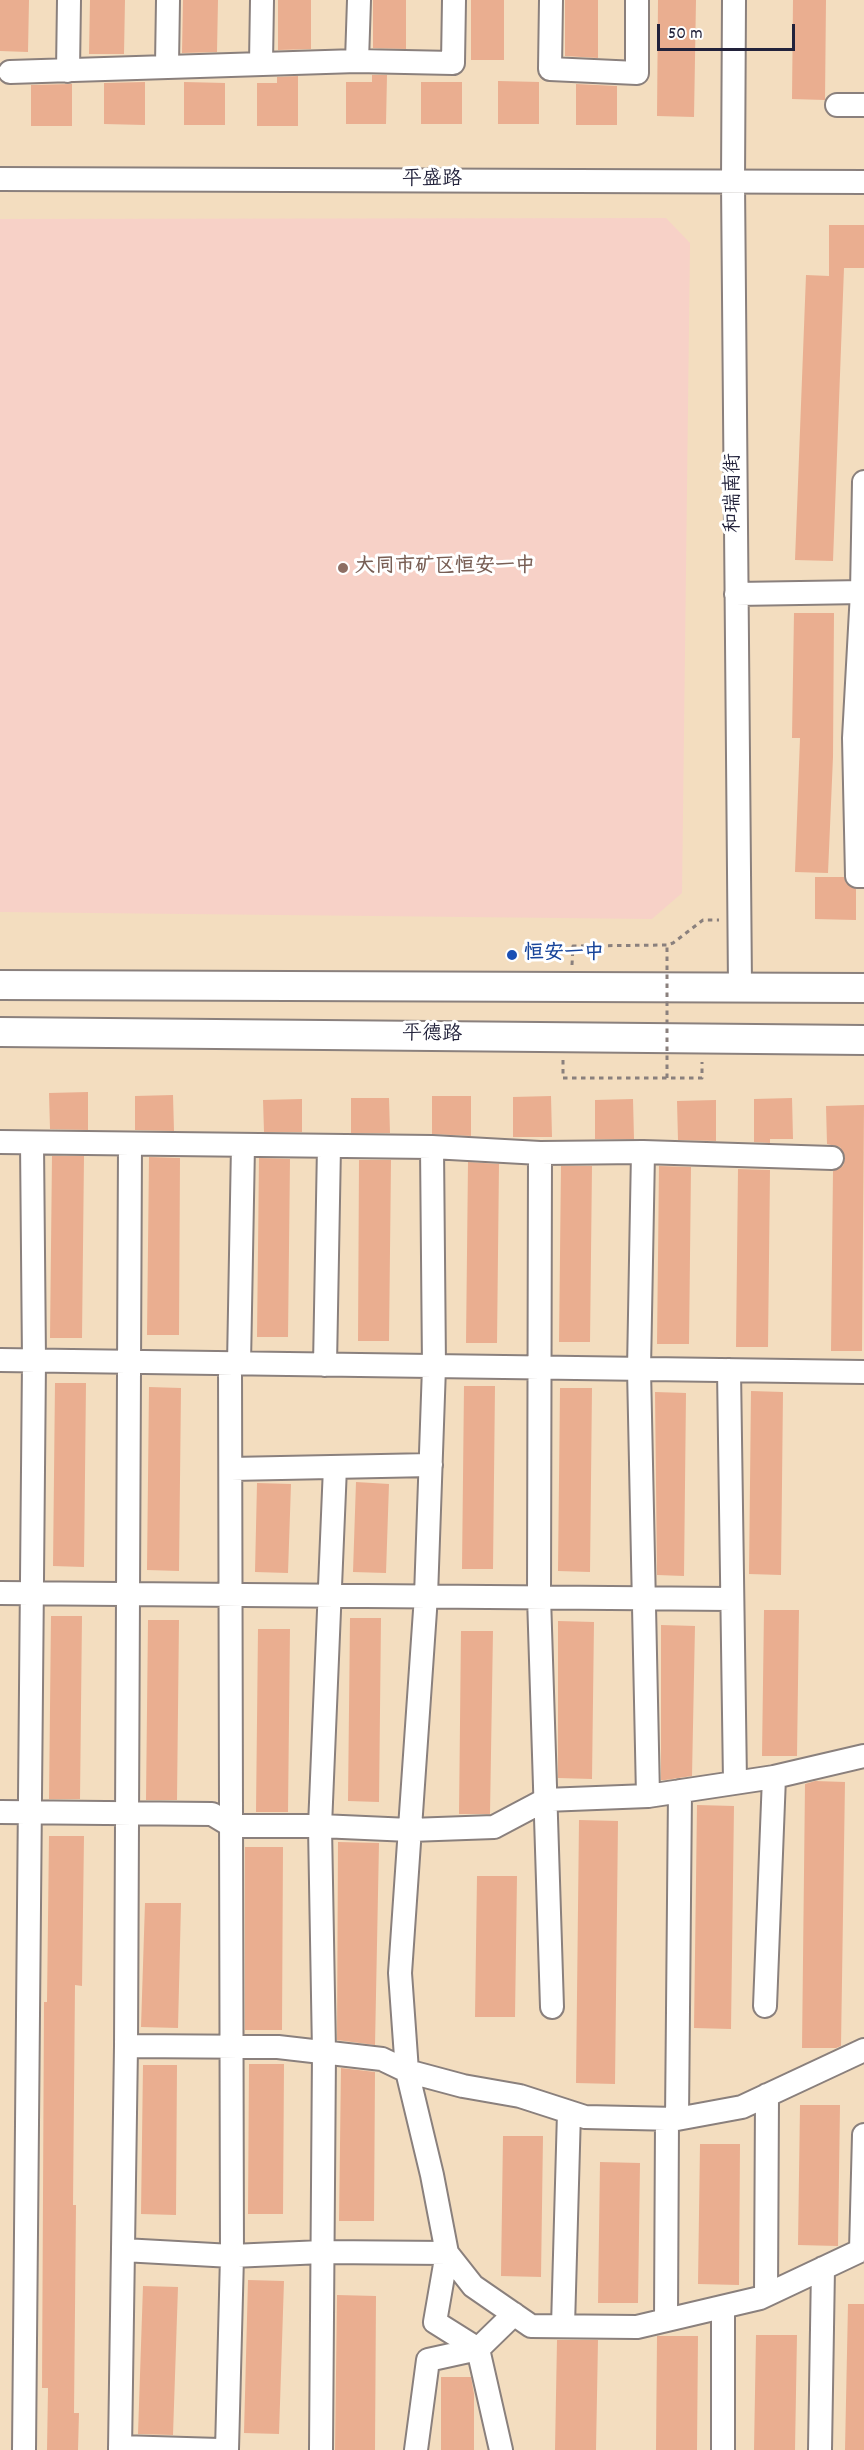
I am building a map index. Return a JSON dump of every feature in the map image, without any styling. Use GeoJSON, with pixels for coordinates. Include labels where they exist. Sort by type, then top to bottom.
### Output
{"type":"FeatureCollection","features":[{"type":"Feature","properties":{"kind":"main road"},"geometry":{"type":"LineString","coordinates":[[0,985],[864,988]]}},
{"type":"Feature","properties":{"kind":"main road","name":"平德路"},"geometry":{"type":"LineString","coordinates":[[0,1032],[864,1040]]}},
{"type":"Feature","properties":{"kind":"street"},"geometry":{"type":"LineString","coordinates":[[68,71],[69,0]]}},
{"type":"Feature","properties":{"kind":"street"},"geometry":{"type":"LineString","coordinates":[[166,65],[168,0]]}},
{"type":"Feature","properties":{"kind":"street"},"geometry":{"type":"LineString","coordinates":[[261,63],[262,0]]}},
{"type":"Feature","properties":{"kind":"street"},"geometry":{"type":"LineString","coordinates":[[357,61],[359,0]]}},
{"type":"Feature","properties":{"kind":"street"},"geometry":{"type":"LineString","coordinates":[[10,72],[166,65],[357,61],[453,63],[454,0]]}},
{"type":"Feature","properties":{"kind":"street"},"geometry":{"type":"LineString","coordinates":[[551,0],[550,69],[637,73],[637,0]]}},
{"type":"Feature","properties":{"kind":"street","name":"和瑞南街"},"geometry":{"type":"LineString","coordinates":[[734,0],[733,182],[740,986]]}},
{"type":"Feature","properties":{"kind":"street"},"geometry":{"type":"LineString","coordinates":[[837,105],[864,105]]}},
{"type":"Feature","properties":{"kind":"street","name":"平盛路"},"geometry":{"type":"LineString","coordinates":[[0,179],[864,182]]}},
{"type":"Feature","properties":{"kind":"street"},"geometry":{"type":"LineString","coordinates":[[864,482],[857,876],[864,876]]}},
{"type":"Feature","properties":{"kind":"street"},"geometry":{"type":"LineString","coordinates":[[736,594],[863,592]]}},
{"type":"Feature","properties":{"kind":"street"},"geometry":{"type":"LineString","coordinates":[[0,1142],[432,1147],[540,1153],[643,1152],[832,1158]]}},
{"type":"Feature","properties":{"kind":"street"},"geometry":{"type":"LineString","coordinates":[[24,2450],[28,1812],[34,1361],[32,1143]]}},
{"type":"Feature","properties":{"kind":"street"},"geometry":{"type":"LineString","coordinates":[[130,1144],[126,2046],[120,2448],[219,2450]]}},
{"type":"Feature","properties":{"kind":"street"},"geometry":{"type":"LineString","coordinates":[[227,2450],[232,2256],[231,1469],[243,1145]]}},
{"type":"Feature","properties":{"kind":"street"},"geometry":{"type":"LineString","coordinates":[[325,1365],[329,1146]]}},
{"type":"Feature","properties":{"kind":"street"},"geometry":{"type":"LineString","coordinates":[[432,1147],[434,1367],[426,1596],[400,1973],[407,2071],[432,2175],[447,2253],[435,2322],[478,2349],[501,2450]]}},
{"type":"Feature","properties":{"kind":"street"},"geometry":{"type":"LineString","coordinates":[[643,1152],[639,1369],[648,1796]]}},
{"type":"Feature","properties":{"kind":"street"},"geometry":{"type":"LineString","coordinates":[[540,1153],[539,1597],[552,2007]]}},
{"type":"Feature","properties":{"kind":"street"},"geometry":{"type":"LineString","coordinates":[[0,1360],[864,1372]]}},
{"type":"Feature","properties":{"kind":"street"},"geometry":{"type":"LineString","coordinates":[[729,1370],[735,1782]]}},
{"type":"Feature","properties":{"kind":"street"},"geometry":{"type":"LineString","coordinates":[[231,1469],[431,1465]]}},
{"type":"Feature","properties":{"kind":"street"},"geometry":{"type":"LineString","coordinates":[[321,2450],[324,2052],[320,1826],[335,1467]]}},
{"type":"Feature","properties":{"kind":"street"},"geometry":{"type":"LineString","coordinates":[[0,1593],[732,1599]]}},
{"type":"Feature","properties":{"kind":"street"},"geometry":{"type":"LineString","coordinates":[[0,1812],[212,1814],[232,1826],[320,1826],[410,1830],[494,1827],[545,1800],[648,1796],[774,1777],[864,1756]]}},
{"type":"Feature","properties":{"kind":"street"},"geometry":{"type":"LineString","coordinates":[[765,2006],[774,1777]]}},
{"type":"Feature","properties":{"kind":"street"},"geometry":{"type":"LineString","coordinates":[[666,2320],[680,1791]]}},
{"type":"Feature","properties":{"kind":"street"},"geometry":{"type":"LineString","coordinates":[[126,2046],[278,2047],[382,2059],[407,2071],[463,2086],[520,2096],[585,2117],[672,2119],[742,2107],[864,2050]]}},
{"type":"Feature","properties":{"kind":"street"},"geometry":{"type":"LineString","coordinates":[[766,2295],[767,2095]]}},
{"type":"Feature","properties":{"kind":"street"},"geometry":{"type":"LineString","coordinates":[[563,2326],[569,2112]]}},
{"type":"Feature","properties":{"kind":"street"},"geometry":{"type":"LineString","coordinates":[[447,2253],[472,2286],[531,2326],[637,2327],[766,2295],[863,2249],[864,2135]]}},
{"type":"Feature","properties":{"kind":"street"},"geometry":{"type":"LineString","coordinates":[[123,2250],[232,2256],[322,2252],[447,2253]]}},
{"type":"Feature","properties":{"kind":"street"},"geometry":{"type":"LineString","coordinates":[[820,2450],[823,2268]]}},
{"type":"Feature","properties":{"kind":"street"},"geometry":{"type":"LineString","coordinates":[[723,2307],[723,2450]]}},
{"type":"Feature","properties":{"kind":"street"},"geometry":{"type":"LineString","coordinates":[[416,2450],[428,2360],[478,2349],[514,2314]]}},
{"type":"Feature","properties":{"kind":"path"},"geometry":{"type":"LineString","coordinates":[[573,946],[667,945],[703,920]]}},
{"type":"Feature","properties":{"kind":"path"},"geometry":{"type":"LineString","coordinates":[[667,945],[667,1078]]}},
{"type":"Feature","properties":{"kind":"path"},"geometry":{"type":"LineString","coordinates":[[563,1078],[702,1078]]}},
{"type":"Feature","properties":{"kind":"shaded area","name":"大同市矿区恒安一中"},"geometry":{"type":"Polygon","coordinates":[[[666,218],[690,243],[682,893],[652,919],[0,912],[0,219],[666,218]]]}},
{"type":"Feature","properties":{"kind":"building"},"geometry":{"type":"Polygon","coordinates":[[[0,0],[29,0],[28,52],[0,51],[0,0]]]}},
{"type":"Feature","properties":{"kind":"building"},"geometry":{"type":"Polygon","coordinates":[[[90,0],[125,0],[124,54],[89,54],[90,0]]]}},
{"type":"Feature","properties":{"kind":"building"},"geometry":{"type":"Polygon","coordinates":[[[183,0],[218,0],[217,52],[182,53],[183,0]]]}},
{"type":"Feature","properties":{"kind":"building"},"geometry":{"type":"Polygon","coordinates":[[[278,0],[311,0],[311,49],[278,50],[278,0]]]}},
{"type":"Feature","properties":{"kind":"building"},"geometry":{"type":"Polygon","coordinates":[[[373,0],[406,0],[406,49],[373,48],[373,0]]]}},
{"type":"Feature","properties":{"kind":"building"},"geometry":{"type":"Polygon","coordinates":[[[471,0],[504,0],[504,60],[471,60],[471,0]]]}},
{"type":"Feature","properties":{"kind":"building"},"geometry":{"type":"Polygon","coordinates":[[[565,0],[598,0],[598,58],[565,56],[565,0]]]}},
{"type":"Feature","properties":{"kind":"building"},"geometry":{"type":"Polygon","coordinates":[[[658,0],[696,0],[694,117],[657,116],[658,0]]]}},
{"type":"Feature","properties":{"kind":"building"},"geometry":{"type":"Polygon","coordinates":[[[793,0],[826,0],[825,100],[792,99],[793,0]]]}},
{"type":"Feature","properties":{"kind":"building"},"geometry":{"type":"Polygon","coordinates":[[[372,75],[387,75],[386,124],[346,124],[346,82],[372,82],[372,75]]]}},
{"type":"Feature","properties":{"kind":"building"},"geometry":{"type":"Polygon","coordinates":[[[298,76],[298,126],[257,126],[257,83],[277,83],[277,77],[298,76]]]}},
{"type":"Feature","properties":{"kind":"building"},"geometry":{"type":"Polygon","coordinates":[[[498,81],[539,82],[539,124],[498,124],[498,81]]]}},
{"type":"Feature","properties":{"kind":"building"},"geometry":{"type":"Polygon","coordinates":[[[145,82],[145,125],[104,124],[104,83],[145,82]]]}},
{"type":"Feature","properties":{"kind":"building"},"geometry":{"type":"Polygon","coordinates":[[[184,82],[225,83],[225,125],[184,125],[184,82]]]}},
{"type":"Feature","properties":{"kind":"building"},"geometry":{"type":"Polygon","coordinates":[[[421,82],[462,82],[462,124],[421,124],[421,82]]]}},
{"type":"Feature","properties":{"kind":"building"},"geometry":{"type":"Polygon","coordinates":[[[72,84],[72,126],[31,126],[31,85],[72,84]]]}},
{"type":"Feature","properties":{"kind":"building"},"geometry":{"type":"Polygon","coordinates":[[[576,84],[617,86],[617,125],[576,125],[576,84]]]}},
{"type":"Feature","properties":{"kind":"building"},"geometry":{"type":"Polygon","coordinates":[[[829,225],[864,225],[864,268],[844,268],[833,561],[795,560],[806,275],[829,276],[829,225]]]}},
{"type":"Feature","properties":{"kind":"building"},"geometry":{"type":"Polygon","coordinates":[[[794,613],[834,613],[833,757],[828,873],[795,872],[800,738],[792,738],[794,613]]]}},
{"type":"Feature","properties":{"kind":"building"},"geometry":{"type":"Polygon","coordinates":[[[815,877],[844,877],[846,883],[856,889],[856,920],[815,919],[815,877]]]}},
{"type":"Feature","properties":{"kind":"building"},"geometry":{"type":"Polygon","coordinates":[[[88,1092],[88,1130],[50,1129],[49,1093],[88,1092]]]}},
{"type":"Feature","properties":{"kind":"building"},"geometry":{"type":"Polygon","coordinates":[[[173,1095],[174,1131],[135,1130],[135,1096],[173,1095]]]}},
{"type":"Feature","properties":{"kind":"building"},"geometry":{"type":"Polygon","coordinates":[[[432,1096],[471,1096],[471,1136],[432,1134],[432,1096]]]}},
{"type":"Feature","properties":{"kind":"building"},"geometry":{"type":"Polygon","coordinates":[[[551,1096],[552,1137],[513,1137],[513,1097],[551,1096]]]}},
{"type":"Feature","properties":{"kind":"building"},"geometry":{"type":"Polygon","coordinates":[[[351,1098],[389,1098],[390,1133],[351,1133],[351,1098]]]}},
{"type":"Feature","properties":{"kind":"building"},"geometry":{"type":"Polygon","coordinates":[[[792,1098],[793,1139],[770,1139],[770,1143],[754,1142],[754,1099],[792,1098]]]}},
{"type":"Feature","properties":{"kind":"building"},"geometry":{"type":"Polygon","coordinates":[[[302,1099],[302,1132],[264,1132],[263,1100],[302,1099]]]}},
{"type":"Feature","properties":{"kind":"building"},"geometry":{"type":"Polygon","coordinates":[[[633,1099],[634,1139],[595,1139],[595,1100],[633,1099]]]}},
{"type":"Feature","properties":{"kind":"building"},"geometry":{"type":"Polygon","coordinates":[[[716,1100],[716,1141],[678,1140],[677,1101],[716,1100]]]}},
{"type":"Feature","properties":{"kind":"building"},"geometry":{"type":"Polygon","coordinates":[[[864,1105],[862,1351],[831,1351],[833,1171],[843,1166],[845,1158],[840,1147],[827,1144],[826,1106],[864,1105]]]}},
{"type":"Feature","properties":{"kind":"building"},"geometry":{"type":"Polygon","coordinates":[[[52,1156],[84,1156],[82,1338],[50,1338],[52,1156]]]}},
{"type":"Feature","properties":{"kind":"building"},"geometry":{"type":"Polygon","coordinates":[[[149,1157],[180,1158],[179,1335],[147,1335],[149,1157]]]}},
{"type":"Feature","properties":{"kind":"building"},"geometry":{"type":"Polygon","coordinates":[[[259,1158],[290,1159],[288,1337],[257,1337],[259,1158]]]}},
{"type":"Feature","properties":{"kind":"building"},"geometry":{"type":"Polygon","coordinates":[[[359,1160],[391,1160],[389,1341],[358,1341],[359,1160]]]}},
{"type":"Feature","properties":{"kind":"building"},"geometry":{"type":"Polygon","coordinates":[[[468,1162],[499,1164],[497,1343],[466,1343],[468,1162]]]}},
{"type":"Feature","properties":{"kind":"building"},"geometry":{"type":"Polygon","coordinates":[[[561,1166],[592,1166],[590,1342],[559,1342],[561,1166]]]}},
{"type":"Feature","properties":{"kind":"building"},"geometry":{"type":"Polygon","coordinates":[[[659,1166],[691,1167],[689,1344],[657,1344],[659,1166]]]}},
{"type":"Feature","properties":{"kind":"building"},"geometry":{"type":"Polygon","coordinates":[[[738,1169],[770,1170],[768,1347],[736,1347],[738,1169]]]}},
{"type":"Feature","properties":{"kind":"building"},"geometry":{"type":"Polygon","coordinates":[[[55,1383],[86,1383],[84,1567],[53,1566],[55,1383]]]}},
{"type":"Feature","properties":{"kind":"building"},"geometry":{"type":"Polygon","coordinates":[[[464,1386],[495,1386],[493,1569],[462,1569],[464,1386]]]}},
{"type":"Feature","properties":{"kind":"building"},"geometry":{"type":"Polygon","coordinates":[[[149,1387],[181,1388],[179,1571],[147,1570],[149,1387]]]}},
{"type":"Feature","properties":{"kind":"building"},"geometry":{"type":"Polygon","coordinates":[[[560,1388],[592,1388],[590,1572],[558,1571],[560,1388]]]}},
{"type":"Feature","properties":{"kind":"building"},"geometry":{"type":"Polygon","coordinates":[[[751,1391],[783,1392],[781,1575],[749,1574],[751,1391]]]}},
{"type":"Feature","properties":{"kind":"building"},"geometry":{"type":"Polygon","coordinates":[[[655,1392],[686,1393],[684,1576],[657,1575],[655,1392]]]}},
{"type":"Feature","properties":{"kind":"building"},"geometry":{"type":"Polygon","coordinates":[[[356,1482],[389,1484],[386,1573],[353,1572],[356,1482]]]}},
{"type":"Feature","properties":{"kind":"building"},"geometry":{"type":"Polygon","coordinates":[[[257,1483],[291,1484],[288,1573],[255,1572],[257,1483]]]}},
{"type":"Feature","properties":{"kind":"building"},"geometry":{"type":"Polygon","coordinates":[[[764,1610],[799,1610],[797,1756],[762,1756],[764,1610]]]}},
{"type":"Feature","properties":{"kind":"building"},"geometry":{"type":"Polygon","coordinates":[[[51,1616],[82,1616],[80,1799],[49,1799],[51,1616]]]}},
{"type":"Feature","properties":{"kind":"building"},"geometry":{"type":"Polygon","coordinates":[[[350,1618],[381,1618],[379,1802],[348,1801],[350,1618]]]}},
{"type":"Feature","properties":{"kind":"building"},"geometry":{"type":"Polygon","coordinates":[[[148,1620],[179,1620],[177,1800],[146,1800],[148,1620]]]}},
{"type":"Feature","properties":{"kind":"building"},"geometry":{"type":"Polygon","coordinates":[[[558,1621],[594,1622],[592,1779],[558,1778],[558,1621]]]}},
{"type":"Feature","properties":{"kind":"building"},"geometry":{"type":"Polygon","coordinates":[[[661,1625],[695,1626],[692,1776],[665,1780],[661,1780],[661,1625]]]}},
{"type":"Feature","properties":{"kind":"building"},"geometry":{"type":"Polygon","coordinates":[[[258,1629],[290,1629],[288,1812],[256,1812],[258,1629]]]}},
{"type":"Feature","properties":{"kind":"building"},"geometry":{"type":"Polygon","coordinates":[[[461,1631],[493,1631],[490,1814],[459,1814],[461,1631]]]}},
{"type":"Feature","properties":{"kind":"building"},"geometry":{"type":"Polygon","coordinates":[[[815,1781],[845,1782],[841,2046],[836,2048],[802,2048],[805,1784],[815,1781]]]}},
{"type":"Feature","properties":{"kind":"building"},"geometry":{"type":"Polygon","coordinates":[[[697,1805],[734,1806],[731,2029],[694,2028],[697,1805]]]}},
{"type":"Feature","properties":{"kind":"building"},"geometry":{"type":"Polygon","coordinates":[[[579,1820],[618,1821],[615,2084],[576,2083],[579,1820]]]}},
{"type":"Feature","properties":{"kind":"building"},"geometry":{"type":"Polygon","coordinates":[[[49,1836],[84,1836],[82,1986],[75,1985],[74,2413],[79,2413],[78,2450],[47,2450],[48,2388],[42,2388],[44,2002],[47,2002],[49,1836]]]}},
{"type":"Feature","properties":{"kind":"building"},"geometry":{"type":"Polygon","coordinates":[[[338,1842],[379,1843],[375,2045],[337,2040],[338,1842]]]}},
{"type":"Feature","properties":{"kind":"building"},"geometry":{"type":"Polygon","coordinates":[[[245,1847],[283,1847],[282,2030],[245,2030],[245,1847]]]}},
{"type":"Feature","properties":{"kind":"building"},"geometry":{"type":"Polygon","coordinates":[[[477,1876],[517,1876],[515,2017],[475,2017],[477,1876]]]}},
{"type":"Feature","properties":{"kind":"building"},"geometry":{"type":"Polygon","coordinates":[[[145,1903],[181,1903],[178,2028],[141,2027],[145,1903]]]}},
{"type":"Feature","properties":{"kind":"building"},"geometry":{"type":"Polygon","coordinates":[[[249,2064],[284,2064],[283,2214],[248,2214],[249,2064]]]}},
{"type":"Feature","properties":{"kind":"building"},"geometry":{"type":"Polygon","coordinates":[[[143,2065],[177,2065],[176,2215],[141,2214],[143,2065]]]}},
{"type":"Feature","properties":{"kind":"building"},"geometry":{"type":"Polygon","coordinates":[[[341,2068],[375,2072],[374,2221],[339,2221],[341,2068]]]}},
{"type":"Feature","properties":{"kind":"building"},"geometry":{"type":"Polygon","coordinates":[[[800,2105],[840,2105],[838,2246],[798,2245],[800,2105]]]}},
{"type":"Feature","properties":{"kind":"building"},"geometry":{"type":"Polygon","coordinates":[[[503,2136],[543,2136],[541,2277],[501,2276],[503,2136]]]}},
{"type":"Feature","properties":{"kind":"building"},"geometry":{"type":"Polygon","coordinates":[[[700,2144],[740,2144],[739,2285],[698,2284],[700,2144]]]}},
{"type":"Feature","properties":{"kind":"building"},"geometry":{"type":"Polygon","coordinates":[[[600,2162],[640,2163],[638,2303],[598,2303],[600,2162]]]}},
{"type":"Feature","properties":{"kind":"building"},"geometry":{"type":"Polygon","coordinates":[[[248,2280],[284,2281],[279,2434],[244,2433],[248,2280]]]}},
{"type":"Feature","properties":{"kind":"building"},"geometry":{"type":"Polygon","coordinates":[[[143,2286],[178,2287],[173,2435],[138,2434],[143,2286]]]}},
{"type":"Feature","properties":{"kind":"building"},"geometry":{"type":"Polygon","coordinates":[[[337,2295],[376,2296],[375,2450],[335,2450],[337,2295]]]}},
{"type":"Feature","properties":{"kind":"building"},"geometry":{"type":"Polygon","coordinates":[[[848,2304],[864,2304],[864,2450],[845,2450],[848,2304]]]}},
{"type":"Feature","properties":{"kind":"building"},"geometry":{"type":"Polygon","coordinates":[[[756,2335],[797,2335],[795,2450],[754,2450],[756,2335]]]}},
{"type":"Feature","properties":{"kind":"building"},"geometry":{"type":"Polygon","coordinates":[[[657,2336],[698,2336],[697,2450],[656,2450],[657,2336]]]}},
{"type":"Feature","properties":{"kind":"building"},"geometry":{"type":"Polygon","coordinates":[[[557,2340],[598,2340],[596,2450],[555,2450],[557,2340]]]}},
{"type":"Feature","properties":{"kind":"building"},"geometry":{"type":"Polygon","coordinates":[[[441,2377],[471,2377],[474,2394],[474,2450],[441,2450],[441,2377]]]}},
{"type":"Feature","properties":{"kind":"place","name":"大同市矿区恒安一中"},"geometry":{"type":"Point","coordinates":[343,568]}},
{"type":"Feature","properties":{"kind":"place","name":"恒安一中"},"geometry":{"type":"Point","coordinates":[512,955]}}]}
